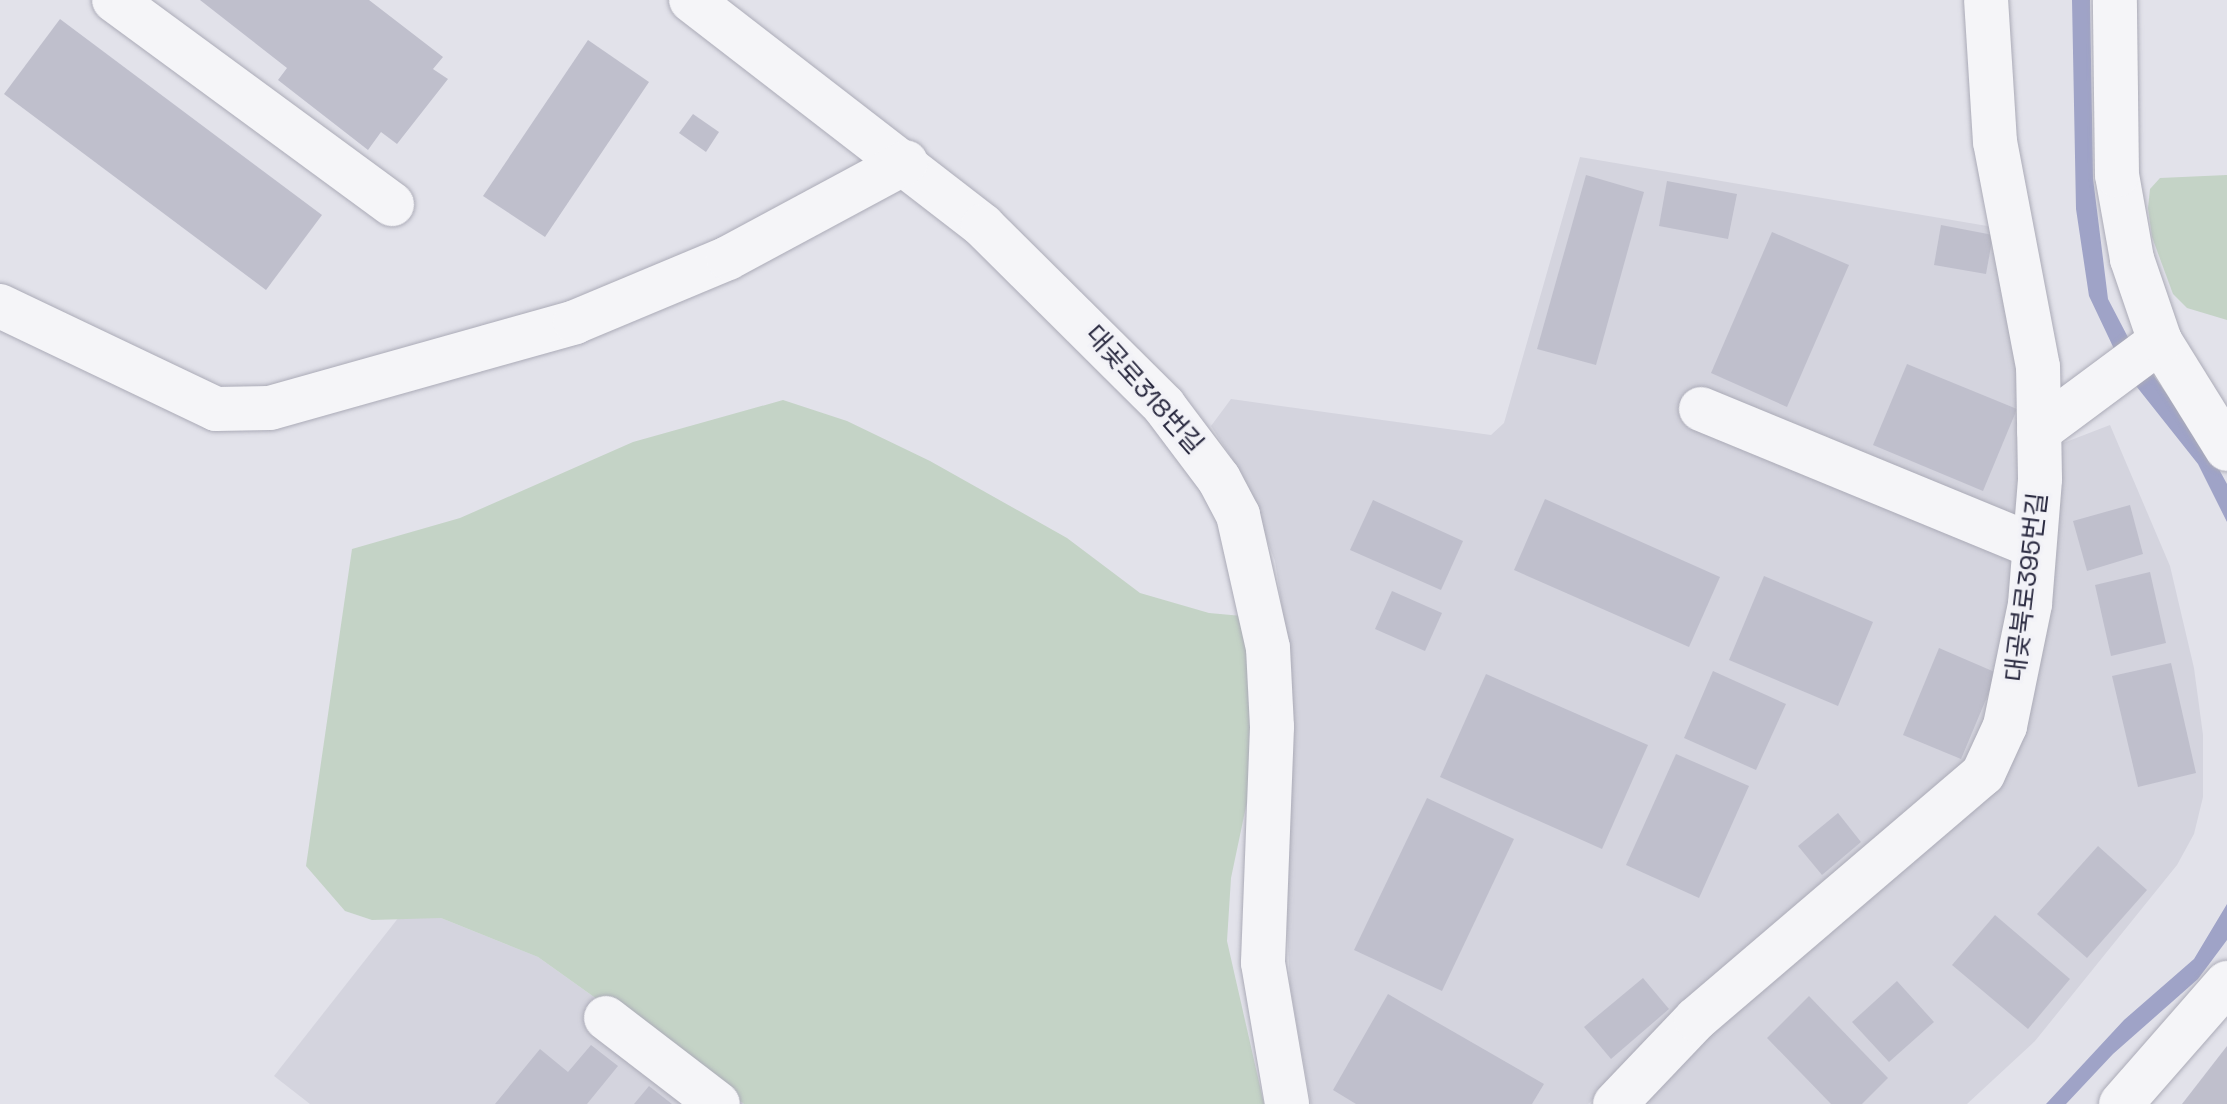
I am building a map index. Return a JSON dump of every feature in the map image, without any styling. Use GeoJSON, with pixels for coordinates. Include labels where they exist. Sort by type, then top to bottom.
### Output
{"type":"FeatureCollection","features":[{"type":"Feature","properties":{"kind":"street"},"geometry":{"type":"LineString","coordinates":[[114,0],[392,204]]}},
{"type":"Feature","properties":{"kind":"street","name":"대곶로318번길"},"geometry":{"type":"LineString","coordinates":[[691,0],[906,162],[1054,292],[1198,445],[1238,515],[1268,648],[1272,743],[1263,963],[1287,1104]]}},
{"type":"Feature","properties":{"kind":"street","name":"대곶북로395번길"},"geometry":{"type":"LineString","coordinates":[[1615,1104],[1696,1019],[1983,774],[2005,726],[2020,668],[2033,546],[2039,431],[2038,367],[1995,142],[1986,0]]}},
{"type":"Feature","properties":{"kind":"street"},"geometry":{"type":"LineString","coordinates":[[2115,0],[2117,175],[2152,347],[2227,449]]}},
{"type":"Feature","properties":{"kind":"street"},"geometry":{"type":"LineString","coordinates":[[0,306],[216,409],[270,408],[575,322],[728,258],[906,162]]}},
{"type":"Feature","properties":{"kind":"street"},"geometry":{"type":"LineString","coordinates":[[2039,431],[2102,379],[2152,347]]}},
{"type":"Feature","properties":{"kind":"street"},"geometry":{"type":"LineString","coordinates":[[1701,409],[2033,546]]}},
{"type":"Feature","properties":{"kind":"street"},"geometry":{"type":"LineString","coordinates":[[2121,1104],[2227,983]]}},
{"type":"Feature","properties":{"kind":"street"},"geometry":{"type":"LineString","coordinates":[[606,1018],[718,1104]]}},
{"type":"Feature","properties":{"kind":"shaded area"},"geometry":{"type":"Polygon","coordinates":[[[1580,157],[1999,228],[2027,377],[2016,610],[1976,758],[1588,1104],[1311,1104],[1290,985],[1287,927],[1292,673],[1275,561],[1242,474],[1211,426],[1231,399],[1491,435],[1504,423],[1580,157]]]}},
{"type":"Feature","properties":{"kind":"shaded area"},"geometry":{"type":"Polygon","coordinates":[[[2110,425],[2170,566],[2194,668],[2203,735],[2203,797],[2194,834],[2177,865],[2035,1041],[1967,1104],[1637,1104],[2018,747],[2034,697],[2049,584],[2058,445],[2110,425]]]}},
{"type":"Feature","properties":{"kind":"shaded area"},"geometry":{"type":"Polygon","coordinates":[[[399,917],[441,918],[538,957],[744,1104],[310,1104],[274,1076],[399,917]]]}},
{"type":"Feature","properties":{"kind":"green space"},"geometry":{"type":"Polygon","coordinates":[[[2227,175],[2227,320],[2187,308],[2173,294],[2152,237],[2148,208],[2150,189],[2160,178],[2227,175]]]}},
{"type":"Feature","properties":{"kind":"green space"},"geometry":{"type":"Polygon","coordinates":[[[783,400],[847,421],[930,461],[1067,538],[1140,593],[1209,613],[1242,616],[1254,707],[1252,778],[1231,878],[1227,941],[1264,1104],[744,1104],[538,957],[441,918],[372,920],[345,911],[306,866],[352,549],[460,518],[633,442],[783,400]]]}},
{"type":"Feature","properties":{"kind":"water"},"geometry":{"type":"Polygon","coordinates":[[[2072,0],[2090,0],[2093,178],[2108,299],[2132,345],[2215,462],[2227,484],[2227,522],[2198,464],[2125,372],[2089,296],[2076,209],[2072,0]]]}},
{"type":"Feature","properties":{"kind":"water"},"geometry":{"type":"Polygon","coordinates":[[[2227,904],[2227,940],[2198,979],[2113,1054],[2066,1104],[2046,1104],[2124,1020],[2194,959],[2227,904]]]}},
{"type":"Feature","properties":{"kind":"building"},"geometry":{"type":"Polygon","coordinates":[[[200,0],[369,0],[443,57],[433,69],[448,79],[397,144],[381,132],[368,150],[278,80],[287,68],[200,0]]]}},
{"type":"Feature","properties":{"kind":"building"},"geometry":{"type":"Polygon","coordinates":[[[60,19],[322,215],[266,290],[4,94],[60,19]]]}},
{"type":"Feature","properties":{"kind":"building"},"geometry":{"type":"Polygon","coordinates":[[[588,40],[649,82],[545,237],[483,196],[588,40]]]}},
{"type":"Feature","properties":{"kind":"building"},"geometry":{"type":"Polygon","coordinates":[[[693,114],[719,132],[706,152],[679,133],[693,114]]]}},
{"type":"Feature","properties":{"kind":"building"},"geometry":{"type":"Polygon","coordinates":[[[1586,175],[1644,192],[1596,365],[1537,349],[1586,175]]]}},
{"type":"Feature","properties":{"kind":"building"},"geometry":{"type":"Polygon","coordinates":[[[1667,181],[1737,194],[1728,239],[1659,226],[1667,181]]]}},
{"type":"Feature","properties":{"kind":"building"},"geometry":{"type":"Polygon","coordinates":[[[1941,225],[1993,235],[1986,274],[1934,265],[1941,225]]]}},
{"type":"Feature","properties":{"kind":"building"},"geometry":{"type":"Polygon","coordinates":[[[1772,232],[1849,265],[1787,407],[1711,373],[1772,232]]]}},
{"type":"Feature","properties":{"kind":"building"},"geometry":{"type":"Polygon","coordinates":[[[1907,364],[2017,409],[1983,491],[1873,445],[1907,364]]]}},
{"type":"Feature","properties":{"kind":"building"},"geometry":{"type":"Polygon","coordinates":[[[1545,499],[1720,577],[1689,647],[1514,570],[1545,499]]]}},
{"type":"Feature","properties":{"kind":"building"},"geometry":{"type":"Polygon","coordinates":[[[1373,500],[1463,541],[1441,590],[1350,550],[1373,500]]]}},
{"type":"Feature","properties":{"kind":"building"},"geometry":{"type":"Polygon","coordinates":[[[2130,505],[2143,554],[2087,571],[2073,521],[2130,505]]]}},
{"type":"Feature","properties":{"kind":"building"},"geometry":{"type":"Polygon","coordinates":[[[2150,572],[2166,643],[2111,656],[2095,585],[2150,572]]]}},
{"type":"Feature","properties":{"kind":"building"},"geometry":{"type":"Polygon","coordinates":[[[1764,576],[1873,622],[1838,706],[1729,660],[1764,576]]]}},
{"type":"Feature","properties":{"kind":"building"},"geometry":{"type":"Polygon","coordinates":[[[1392,591],[1442,613],[1425,651],[1375,629],[1392,591]]]}},
{"type":"Feature","properties":{"kind":"building"},"geometry":{"type":"Polygon","coordinates":[[[1939,648],[1997,673],[1961,759],[1903,735],[1939,648]]]}},
{"type":"Feature","properties":{"kind":"building"},"geometry":{"type":"Polygon","coordinates":[[[2171,663],[2196,773],[2138,787],[2112,676],[2171,663]]]}},
{"type":"Feature","properties":{"kind":"building"},"geometry":{"type":"Polygon","coordinates":[[[1713,671],[1786,704],[1756,770],[1684,738],[1713,671]]]}},
{"type":"Feature","properties":{"kind":"building"},"geometry":{"type":"Polygon","coordinates":[[[1486,674],[1648,745],[1602,849],[1440,777],[1486,674]]]}},
{"type":"Feature","properties":{"kind":"building"},"geometry":{"type":"Polygon","coordinates":[[[1676,754],[1749,786],[1699,898],[1626,865],[1676,754]]]}},
{"type":"Feature","properties":{"kind":"building"},"geometry":{"type":"Polygon","coordinates":[[[1427,798],[1514,839],[1442,991],[1354,950],[1427,798]]]}},
{"type":"Feature","properties":{"kind":"building"},"geometry":{"type":"Polygon","coordinates":[[[1838,813],[1861,842],[1822,875],[1798,846],[1838,813]]]}},
{"type":"Feature","properties":{"kind":"building"},"geometry":{"type":"Polygon","coordinates":[[[2098,846],[2147,890],[2087,958],[2037,914],[2098,846]]]}},
{"type":"Feature","properties":{"kind":"building"},"geometry":{"type":"Polygon","coordinates":[[[1995,915],[2070,979],[2028,1029],[1952,965],[1995,915]]]}},
{"type":"Feature","properties":{"kind":"building"},"geometry":{"type":"Polygon","coordinates":[[[1643,978],[1669,1009],[1611,1059],[1584,1027],[1643,978]]]}},
{"type":"Feature","properties":{"kind":"building"},"geometry":{"type":"Polygon","coordinates":[[[1897,981],[1934,1022],[1889,1062],[1852,1022],[1897,981]]]}},
{"type":"Feature","properties":{"kind":"building"},"geometry":{"type":"Polygon","coordinates":[[[1388,994],[1544,1084],[1532,1104],[1356,1104],[1333,1090],[1388,994]]]}},
{"type":"Feature","properties":{"kind":"building"},"geometry":{"type":"Polygon","coordinates":[[[1809,996],[1888,1078],[1862,1104],[1831,1104],[1767,1038],[1809,996]]]}},
{"type":"Feature","properties":{"kind":"building"},"geometry":{"type":"Polygon","coordinates":[[[591,1045],[618,1066],[587,1104],[495,1104],[540,1049],[568,1072],[591,1045]]]}},
{"type":"Feature","properties":{"kind":"building"},"geometry":{"type":"Polygon","coordinates":[[[2227,1046],[2227,1104],[2182,1104],[2227,1046]]]}},
{"type":"Feature","properties":{"kind":"building"},"geometry":{"type":"Polygon","coordinates":[[[649,1086],[672,1104],[634,1104],[649,1086]]]}}]}
